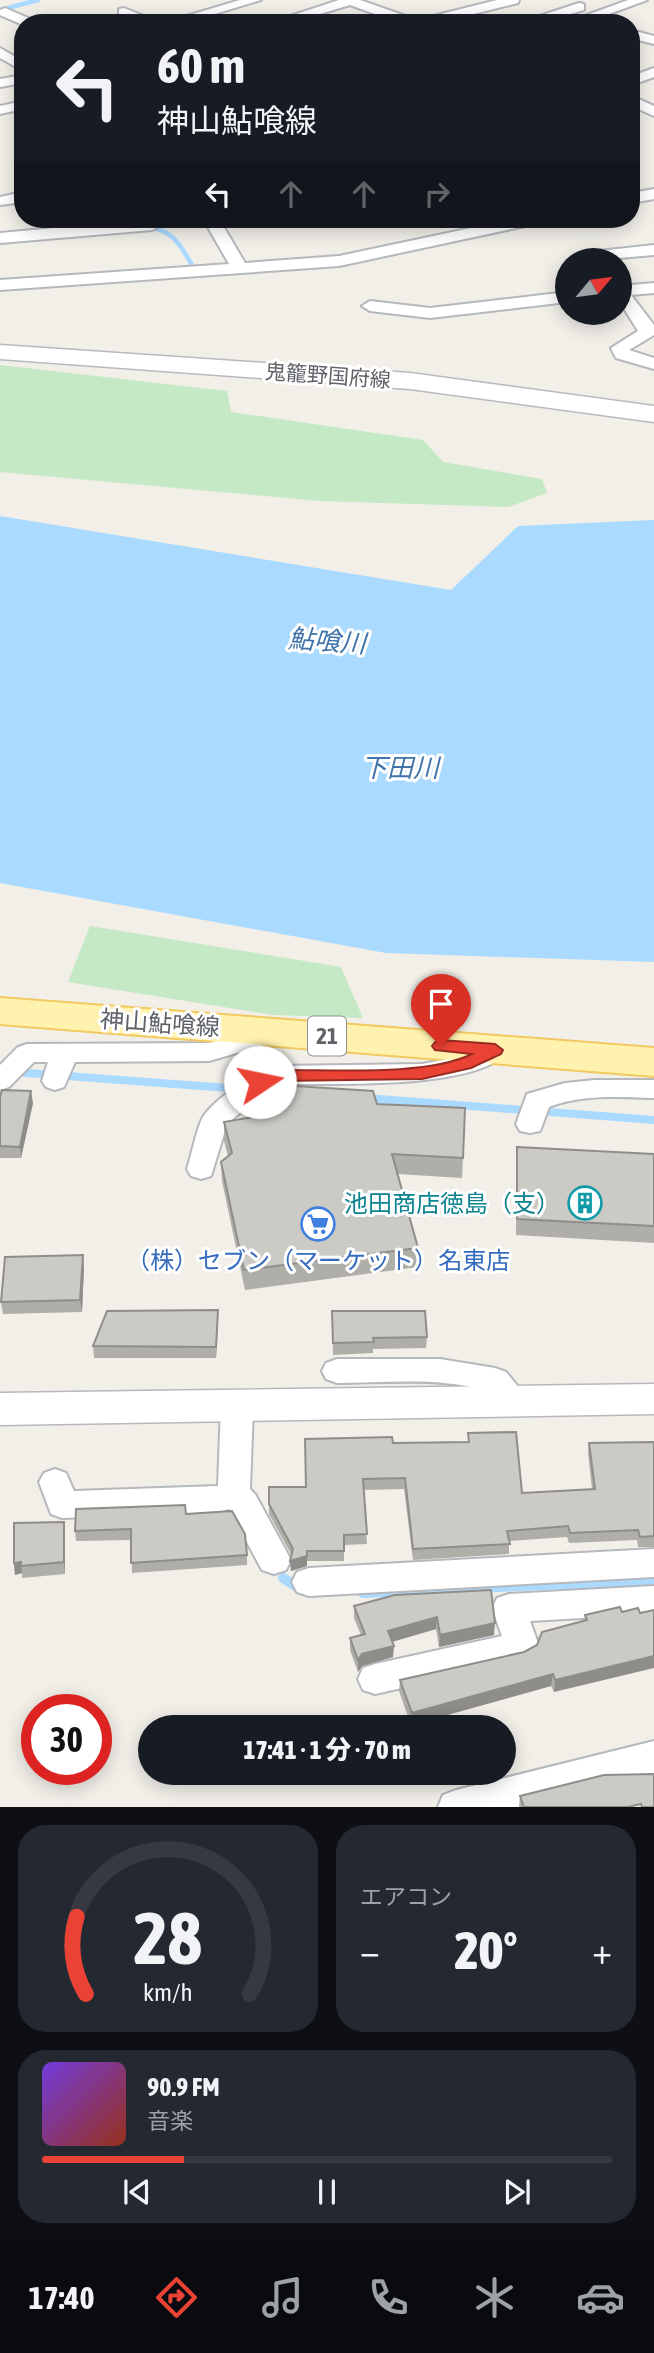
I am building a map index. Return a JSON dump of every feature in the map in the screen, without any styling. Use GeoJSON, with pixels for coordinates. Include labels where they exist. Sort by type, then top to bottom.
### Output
{"type":"FeatureCollection","features":[{"type":"Feature","properties":{"kind":"main road","name":"鬼籠野国府線"},"geometry":{"type":"LineString","coordinates":[[7,350],[410,381],[654,414]]}},
{"type":"Feature","properties":{"kind":"main road","name":"神山鮎喰線"},"geometry":{"type":"LineString","coordinates":[[4,1013],[654,1062]]}},
{"type":"Feature","properties":{"kind":"street"},"geometry":{"type":"LineString","coordinates":[[202,14],[255,0]]}},
{"type":"Feature","properties":{"kind":"street"},"geometry":{"type":"LineString","coordinates":[[304,14],[350,0],[389,14]]}},
{"type":"Feature","properties":{"kind":"street"},"geometry":{"type":"LineString","coordinates":[[448,14],[513,0]]}},
{"type":"Feature","properties":{"kind":"street"},"geometry":{"type":"LineString","coordinates":[[592,14],[617,3],[641,0]]}},
{"type":"Feature","properties":{"kind":"street"},"geometry":{"type":"LineString","coordinates":[[555,14],[579,7]]}},
{"type":"Feature","properties":{"kind":"street"},"geometry":{"type":"LineString","coordinates":[[162,8],[177,14]]}},
{"type":"Feature","properties":{"kind":"street"},"geometry":{"type":"LineString","coordinates":[[5,12],[14,16]]}},
{"type":"Feature","properties":{"kind":"street"},"geometry":{"type":"LineString","coordinates":[[124,12],[129,14]]}},
{"type":"Feature","properties":{"kind":"street"},"geometry":{"type":"LineString","coordinates":[[4,201],[14,199]]}},
{"type":"Feature","properties":{"kind":"street"},"geometry":{"type":"LineString","coordinates":[[0,238],[117,228]]}},
{"type":"Feature","properties":{"kind":"street"},"geometry":{"type":"LineString","coordinates":[[217,228],[240,268]]}},
{"type":"Feature","properties":{"kind":"street"},"geometry":{"type":"LineString","coordinates":[[0,285],[367,257],[495,228]]}},
{"type":"Feature","properties":{"kind":"street"},"geometry":{"type":"LineString","coordinates":[[632,252],[654,250]]}},
{"type":"Feature","properties":{"kind":"street"},"geometry":{"type":"LineString","coordinates":[[632,290],[654,288]]}},
{"type":"Feature","properties":{"kind":"street"},"geometry":{"type":"LineString","coordinates":[[370,306],[430,313],[555,298]]}},
{"type":"Feature","properties":{"kind":"street"},"geometry":{"type":"LineString","coordinates":[[632,307],[647,327],[647,334],[620,348],[622,354],[654,364]]}},
{"type":"Feature","properties":{"kind":"street"},"geometry":{"type":"LineString","coordinates":[[0,1081],[27,1053],[209,1052],[280,1032]]}},
{"type":"Feature","properties":{"kind":"street"},"geometry":{"type":"LineString","coordinates":[[201,1169],[215,1120],[260,1082],[276,1075],[422,1073],[465,1064],[495,1050]]}},
{"type":"Feature","properties":{"kind":"street"},"geometry":{"type":"LineString","coordinates":[[55,1081],[64,1053]]}},
{"type":"Feature","properties":{"kind":"street"},"geometry":{"type":"LineString","coordinates":[[533,1112],[550,1095],[654,1089]]}},
{"type":"Feature","properties":{"kind":"street"},"geometry":{"type":"LineString","coordinates":[[337,1371],[440,1371],[495,1380],[516,1402]]}},
{"type":"Feature","properties":{"kind":"street"},"geometry":{"type":"LineString","coordinates":[[0,1409],[654,1399]]}},
{"type":"Feature","properties":{"kind":"street"},"geometry":{"type":"LineString","coordinates":[[237,1406],[234,1494],[244,1503],[274,1560]]}},
{"type":"Feature","properties":{"kind":"street"},"geometry":{"type":"LineString","coordinates":[[55,1482],[62,1505],[219,1499],[234,1494]]}},
{"type":"Feature","properties":{"kind":"street"},"geometry":{"type":"LineString","coordinates":[[309,1582],[654,1563]]}},
{"type":"Feature","properties":{"kind":"street"},"geometry":{"type":"LineString","coordinates":[[375,1679],[522,1646],[509,1608],[654,1600]]}},
{"type":"Feature","properties":{"kind":"street"},"geometry":{"type":"LineString","coordinates":[[456,1807],[500,1802],[654,1757]]}},
{"type":"Feature","properties":{"kind":"green space"},"geometry":{"type":"Polygon","coordinates":[[[0,365],[227,391],[231,412],[423,440],[443,462],[542,479],[547,493],[508,507],[320,501],[0,472],[0,365]]]}},
{"type":"Feature","properties":{"kind":"green space"},"geometry":{"type":"Polygon","coordinates":[[[90,926],[341,967],[363,1018],[273,1015],[68,982],[90,926]]]}},
{"type":"Feature","properties":{"kind":"water","name":"下田川"},"geometry":{"type":"Polygon","coordinates":[[[0,516],[451,590],[518,526],[654,520],[654,962],[386,953],[0,883],[0,516]]]}},
{"type":"Feature","properties":{"kind":"building","name":"（株）セブン（マーケット）名東店"},"geometry":{"type":"Polygon","coordinates":[[[295,1086],[373,1091],[377,1104],[465,1108],[463,1158],[392,1154],[418,1248],[244,1270],[221,1162],[232,1153],[224,1122],[253,1117],[245,1093],[295,1086]]]}},
{"type":"Feature","properties":{"kind":"building"},"geometry":{"type":"Polygon","coordinates":[[[2,1090],[31,1091],[20,1147],[0,1146],[2,1090]]]}},
{"type":"Feature","properties":{"kind":"building","name":"池田商店徳島（支）"},"geometry":{"type":"Polygon","coordinates":[[[517,1147],[654,1154],[654,1226],[517,1219],[517,1147]]]}},
{"type":"Feature","properties":{"kind":"building"},"geometry":{"type":"Polygon","coordinates":[[[83,1255],[80,1300],[1,1302],[5,1257],[83,1255]]]}},
{"type":"Feature","properties":{"kind":"building"},"geometry":{"type":"Polygon","coordinates":[[[218,1310],[216,1347],[93,1346],[107,1311],[218,1310]]]}},
{"type":"Feature","properties":{"kind":"building"},"geometry":{"type":"Polygon","coordinates":[[[332,1311],[425,1311],[427,1337],[373,1338],[374,1342],[333,1343],[332,1311]]]}},
{"type":"Feature","properties":{"kind":"building"},"geometry":{"type":"Polygon","coordinates":[[[516,1432],[522,1493],[595,1489],[589,1443],[654,1442],[654,1536],[640,1537],[638,1530],[570,1533],[568,1526],[507,1531],[510,1544],[413,1549],[405,1478],[363,1479],[367,1534],[344,1535],[344,1551],[307,1551],[307,1556],[290,1561],[293,1549],[269,1504],[269,1487],[306,1487],[305,1439],[392,1437],[393,1443],[469,1442],[468,1433],[516,1432]]]}},
{"type":"Feature","properties":{"kind":"building"},"geometry":{"type":"Polygon","coordinates":[[[185,1505],[186,1514],[232,1511],[245,1534],[247,1555],[131,1563],[131,1529],[75,1531],[76,1509],[185,1505]]]}},
{"type":"Feature","properties":{"kind":"building"},"geometry":{"type":"Polygon","coordinates":[[[64,1522],[64,1562],[21,1566],[21,1562],[14,1563],[14,1523],[64,1522]]]}},
{"type":"Feature","properties":{"kind":"building"},"geometry":{"type":"Polygon","coordinates":[[[491,1590],[495,1623],[440,1635],[437,1617],[388,1631],[394,1646],[362,1654],[358,1660],[350,1638],[365,1634],[354,1606],[395,1595],[491,1590]]]}},
{"type":"Feature","properties":{"kind":"building"},"geometry":{"type":"Polygon","coordinates":[[[620,1607],[622,1612],[638,1608],[640,1613],[654,1610],[654,1656],[555,1680],[553,1674],[412,1713],[400,1680],[524,1652],[537,1645],[542,1632],[587,1620],[585,1615],[620,1607]]]}},
{"type":"Feature","properties":{"kind":"building"},"geometry":{"type":"Polygon","coordinates":[[[654,1774],[654,1807],[642,1807],[641,1804],[628,1807],[524,1807],[520,1796],[604,1775],[654,1774]]]}},
{"type":"Feature","properties":{"kind":"waterway"},"geometry":{"type":"LineString","coordinates":[[0,10],[38,0]]}},
{"type":"Feature","properties":{"kind":"waterway"},"geometry":{"type":"LineString","coordinates":[[149,228],[158,229],[171,236],[194,268],[203,267]]}},
{"type":"Feature","properties":{"kind":"waterway"},"geometry":{"type":"LineString","coordinates":[[0,1071],[241,1089]]}},
{"type":"Feature","properties":{"kind":"waterway"},"geometry":{"type":"LineString","coordinates":[[366,1098],[654,1120]]}},
{"type":"Feature","properties":{"kind":"waterway"},"geometry":{"type":"LineString","coordinates":[[283,1578],[302,1590]]}},
{"type":"Feature","properties":{"kind":"waterway"},"geometry":{"type":"LineString","coordinates":[[363,1593],[654,1580]]}},
{"type":"Feature","properties":{"kind":"place","name":"池田商店徳島（支）"},"geometry":{"type":"Point","coordinates":[585,1203]}},
{"type":"Feature","properties":{"kind":"place","name":"（株）セブン（マーケット）名東店"},"geometry":{"type":"Point","coordinates":[318,1224]}},
{"type":"Feature","properties":{"kind":"route"},"geometry":{"type":"LineString","coordinates":[[260,1082],[276,1075],[422,1073],[465,1064],[495,1050],[441,1046]]}},
{"type":"Feature","properties":{"kind":"water label","name":"鮎喰川"},"geometry":{"type":"Point","coordinates":[327,641]}}]}
